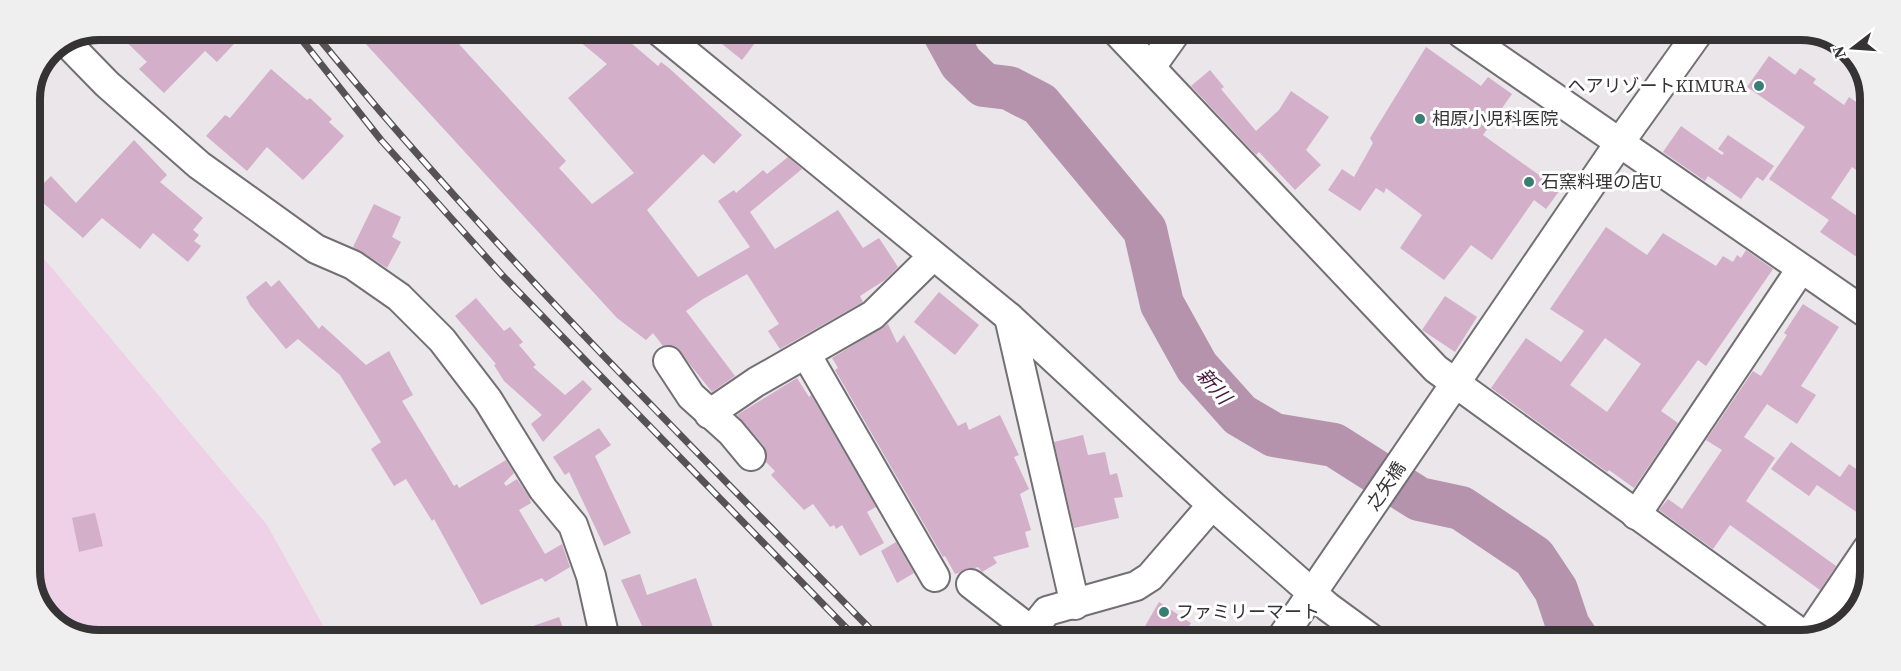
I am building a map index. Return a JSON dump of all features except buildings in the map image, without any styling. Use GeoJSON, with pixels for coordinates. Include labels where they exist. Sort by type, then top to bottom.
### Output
{"type":"FeatureCollection","features":[{"type":"Feature","properties":{"kind":"street"},"geometry":{"type":"LineString","coordinates":[[671,41],[1009,317],[1212,505],[1318,585],[1363,630]]}},
{"type":"Feature","properties":{"kind":"street"},"geometry":{"type":"LineString","coordinates":[[1126,41],[1452,388],[1797,630]]}},
{"type":"Feature","properties":{"kind":"street"},"geometry":{"type":"LineString","coordinates":[[1151,68],[1170,41]]}},
{"type":"Feature","properties":{"kind":"street"},"geometry":{"type":"LineString","coordinates":[[1473,41],[1860,309]]}},
{"type":"Feature","properties":{"kind":"street","name":"之矢橋"},"geometry":{"type":"LineString","coordinates":[[1287,630],[1620,142],[1692,41]]}},
{"type":"Feature","properties":{"kind":"street"},"geometry":{"type":"LineString","coordinates":[[72,48],[107,84],[198,165],[316,249],[353,265],[399,297],[442,340],[488,400],[543,489],[573,525],[591,576],[603,630]]}},
{"type":"Feature","properties":{"kind":"street"},"geometry":{"type":"LineString","coordinates":[[709,414],[756,382],[873,315],[933,256]]}},
{"type":"Feature","properties":{"kind":"street"},"geometry":{"type":"LineString","coordinates":[[1636,515],[1801,269]]}},
{"type":"Feature","properties":{"kind":"street"},"geometry":{"type":"LineString","coordinates":[[1009,317],[1075,605]]}},
{"type":"Feature","properties":{"kind":"street"},"geometry":{"type":"LineString","coordinates":[[806,354],[935,577]]}},
{"type":"Feature","properties":{"kind":"street"},"geometry":{"type":"LineString","coordinates":[[668,361],[692,396],[731,432],[751,456]]}},
{"type":"Feature","properties":{"kind":"street"},"geometry":{"type":"LineString","coordinates":[[1039,630],[1047,611],[1136,586],[1150,577],[1212,505]]}},
{"type":"Feature","properties":{"kind":"street"},"geometry":{"type":"LineString","coordinates":[[1814,629],[1860,560]]}},
{"type":"Feature","properties":{"kind":"street"},"geometry":{"type":"LineString","coordinates":[[971,584],[1031,630]]}},
{"type":"Feature","properties":{"kind":"shaded area"},"geometry":{"type":"Polygon","coordinates":[[[41,255],[267,525],[326,630],[92,630],[70,623],[58,613],[48,601],[41,575],[41,255]]]}},
{"type":"Feature","properties":{"kind":"waterway","name":"新川"},"geometry":{"type":"LineString","coordinates":[[949,41],[961,63],[984,85],[1009,88],[1040,104],[1145,230],[1162,304],[1197,367],[1240,415],[1274,435],[1334,445],[1419,499],[1461,508],[1534,557],[1556,590],[1571,630]]}},
{"type":"Feature","properties":{"kind":"railway"},"geometry":{"type":"LineString","coordinates":[[303,41],[381,140],[503,276],[848,630]]}},
{"type":"Feature","properties":{"kind":"railway"},"geometry":{"type":"LineString","coordinates":[[321,41],[379,110],[518,265],[661,416],[871,630]]}},
{"type":"Feature","properties":{"kind":"place","name":"ヘアリゾートKIMURA"},"geometry":{"type":"Point","coordinates":[1759,86]}},
{"type":"Feature","properties":{"kind":"place","name":"相原小児科医院"},"geometry":{"type":"Point","coordinates":[1420,119]}},
{"type":"Feature","properties":{"kind":"place","name":"石窯料理の店U"},"geometry":{"type":"Point","coordinates":[1529,182]}},
{"type":"Feature","properties":{"kind":"place","name":"ファミリーマート"},"geometry":{"type":"Point","coordinates":[1164,612]}}]}
